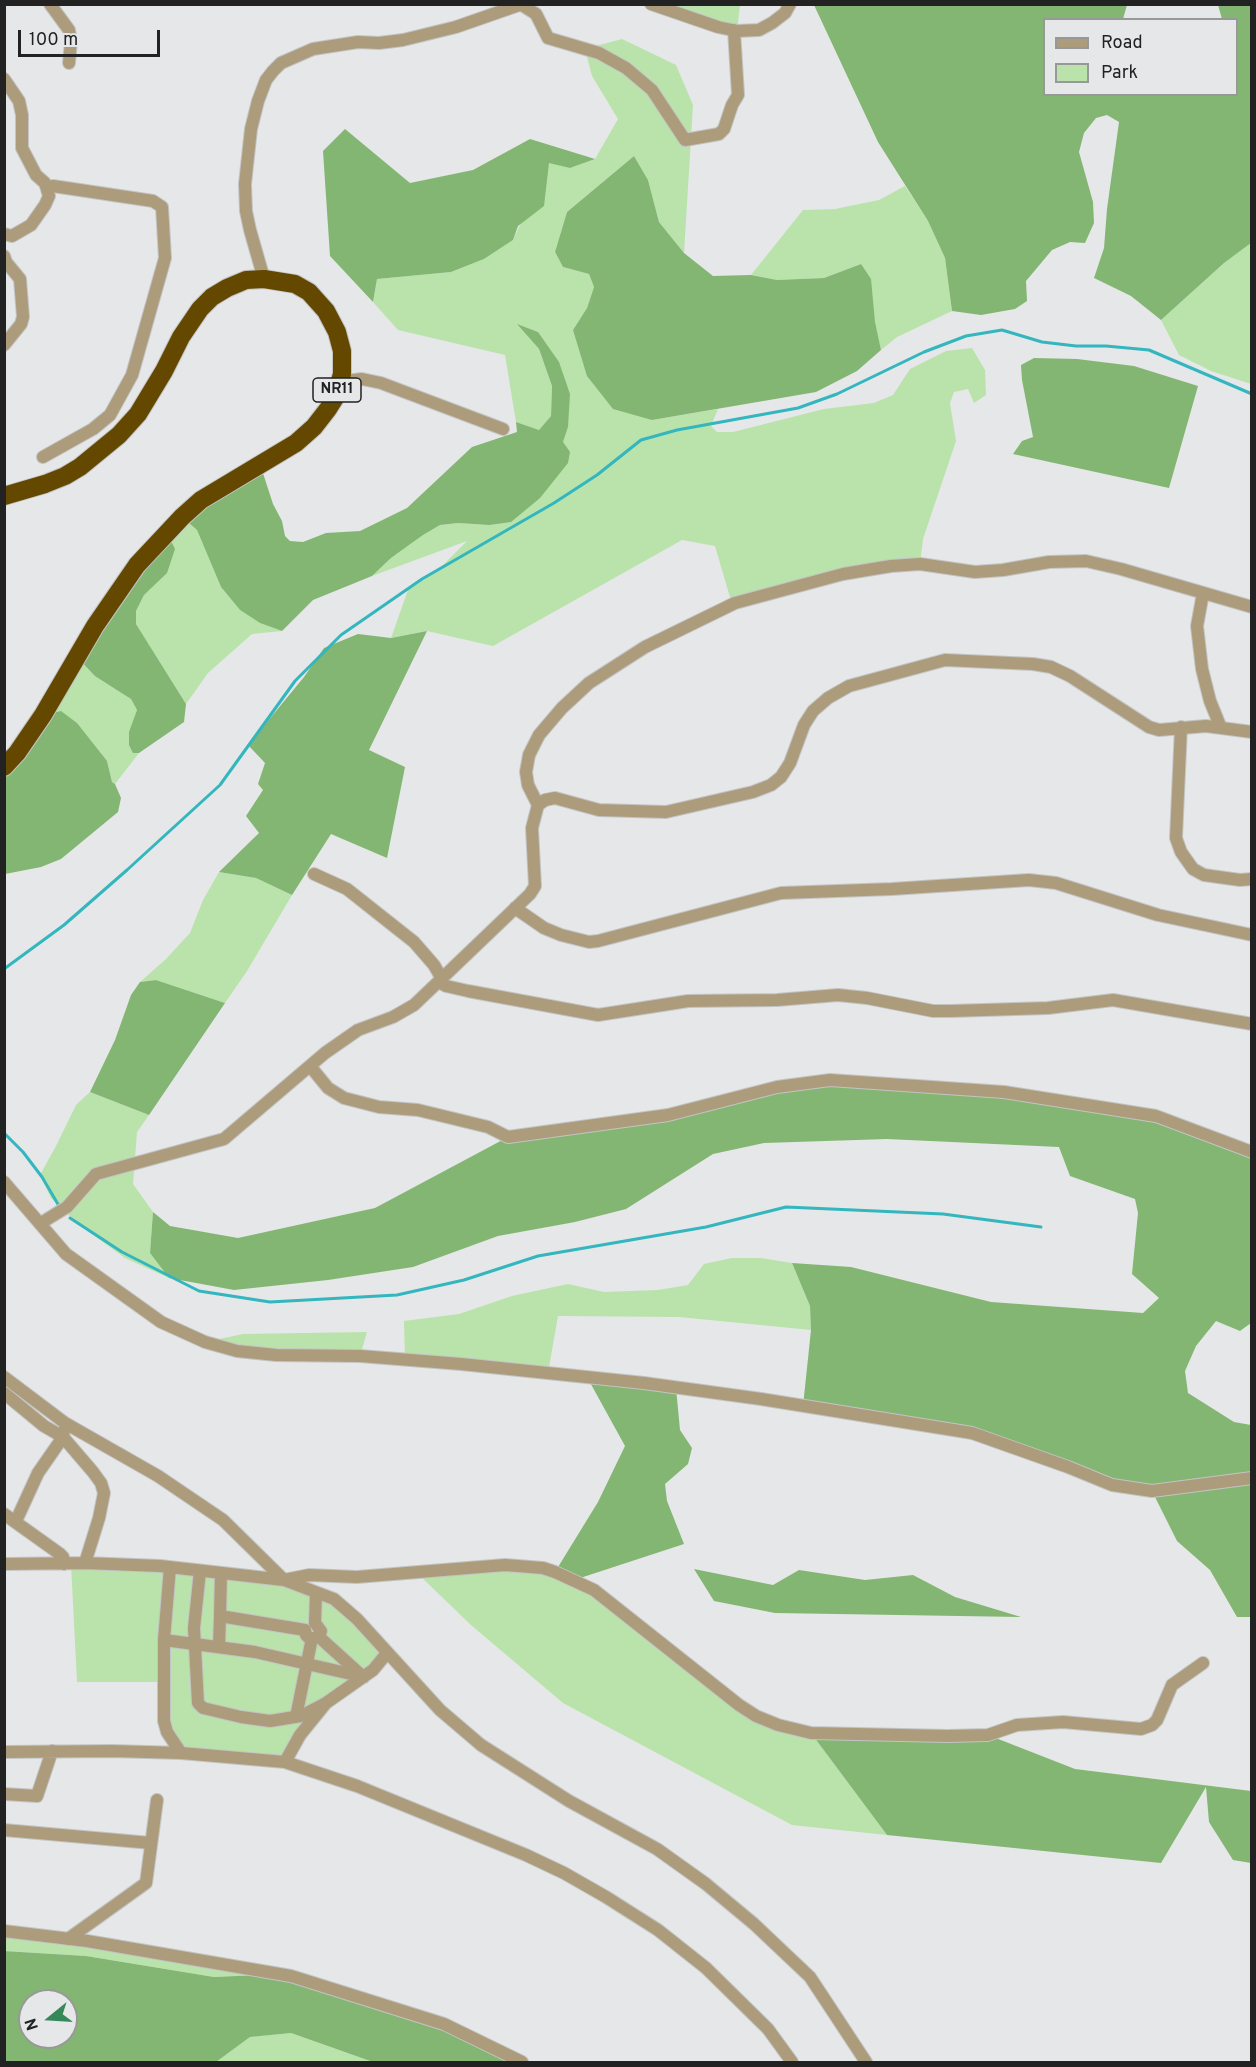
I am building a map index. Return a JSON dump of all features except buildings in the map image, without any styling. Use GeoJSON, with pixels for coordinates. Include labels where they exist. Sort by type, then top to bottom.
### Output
{"type":"FeatureCollection","features":[{"type":"Feature","properties":{"kind":"highway","name":"NR11"},"geometry":{"type":"LineString","coordinates":[[4,496],[65,476],[80,467],[119,435],[138,414],[181,337],[200,309],[212,297],[227,288],[246,280],[264,279],[295,284],[319,301],[337,332],[342,351],[342,374],[335,398],[314,427],[296,443],[201,500],[137,565],[95,626],[43,715],[17,753],[4,767]]}},
{"type":"Feature","properties":{"kind":"street"},"geometry":{"type":"LineString","coordinates":[[50,4],[69,30],[71,41],[69,63]]}},
{"type":"Feature","properties":{"kind":"street"},"geometry":{"type":"LineString","coordinates":[[651,4],[718,27],[734,30],[759,30],[785,13],[790,4]]}},
{"type":"Feature","properties":{"kind":"street"},"geometry":{"type":"LineString","coordinates":[[264,279],[246,211],[245,184],[251,129],[258,101],[266,80],[281,63],[313,50],[347,43],[403,40],[456,27],[522,5],[536,14],[548,38],[599,53],[626,68],[652,90],[685,140],[719,134],[724,129],[732,105],[738,96],[734,30]]}},
{"type":"Feature","properties":{"kind":"street"},"geometry":{"type":"LineString","coordinates":[[4,79],[19,101],[22,115],[22,148],[36,175],[45,183],[49,196],[31,225],[17,234],[6,235],[4,255],[6,262],[20,279],[23,296],[21,324],[6,341]]}},
{"type":"Feature","properties":{"kind":"street"},"geometry":{"type":"LineString","coordinates":[[43,457],[93,429],[110,415],[132,375],[165,258],[162,207],[153,201],[53,186],[48,190]]}},
{"type":"Feature","properties":{"kind":"street"},"geometry":{"type":"LineString","coordinates":[[339,382],[362,379],[381,382],[503,429]]}},
{"type":"Feature","properties":{"kind":"street"},"geometry":{"type":"LineString","coordinates":[[538,806],[528,785],[526,772],[529,755],[539,735],[562,708],[589,683],[645,647],[735,603],[843,574],[891,566],[920,564],[975,572],[1049,562],[1086,561],[1251,607]]}},
{"type":"Feature","properties":{"kind":"street"},"geometry":{"type":"LineString","coordinates":[[1203,593],[1197,626],[1202,669],[1210,701],[1221,728]]}},
{"type":"Feature","properties":{"kind":"street"},"geometry":{"type":"LineString","coordinates":[[41,1223],[72,1203],[96,1174],[224,1139],[310,1066],[358,1030],[393,1017],[414,1005],[535,886],[531,828],[538,806],[544,800],[555,798],[599,810],[666,812],[771,786],[781,777],[790,763],[804,725],[813,711],[828,698],[849,686],[945,660],[1033,664],[1051,667],[1070,676],[1149,727],[1159,730],[1181,727],[1221,728],[1251,732]]}},
{"type":"Feature","properties":{"kind":"street"},"geometry":{"type":"LineString","coordinates":[[1181,727],[1176,838],[1181,852],[1193,869],[1204,874],[1240,880],[1251,879]]}},
{"type":"Feature","properties":{"kind":"street"},"geometry":{"type":"LineString","coordinates":[[314,874],[346,889],[414,942],[434,965],[440,981],[451,987],[598,1015],[688,1001],[777,1000],[838,995],[867,998],[933,1011],[1048,1008],[1113,1000],[1251,1024]]}},
{"type":"Feature","properties":{"kind":"street"},"geometry":{"type":"LineString","coordinates":[[515,908],[544,928],[589,942],[781,893],[892,889],[1029,880],[1056,883],[1158,915],[1251,935]]}},
{"type":"Feature","properties":{"kind":"street"},"geometry":{"type":"LineString","coordinates":[[310,1066],[328,1088],[344,1098],[379,1107],[418,1110],[488,1127],[508,1137],[668,1115],[777,1087],[830,1080],[1004,1092],[1156,1116],[1251,1152]]}},
{"type":"Feature","properties":{"kind":"street"},"geometry":{"type":"LineString","coordinates":[[4,1182],[66,1254],[160,1322],[205,1342],[237,1351],[360,1356],[461,1364],[644,1383],[761,1399],[972,1433],[1112,1485],[1152,1491],[1251,1478]]}},
{"type":"Feature","properties":{"kind":"street"},"geometry":{"type":"LineString","coordinates":[[4,1377],[64,1423],[158,1476],[223,1520],[284,1580]]}},
{"type":"Feature","properties":{"kind":"street"},"geometry":{"type":"LineString","coordinates":[[4,1393],[44,1426],[63,1437],[101,1483],[104,1493],[85,1563]]}},
{"type":"Feature","properties":{"kind":"street"},"geometry":{"type":"LineString","coordinates":[[16,1521],[38,1473],[63,1437],[64,1423]]}},
{"type":"Feature","properties":{"kind":"street"},"geometry":{"type":"LineString","coordinates":[[4,1514],[60,1554],[64,1564]]}},
{"type":"Feature","properties":{"kind":"street"},"geometry":{"type":"LineString","coordinates":[[4,1564],[85,1563],[170,1567],[284,1580],[334,1599],[357,1619],[440,1710],[481,1745],[569,1801],[657,1849],[706,1884],[754,1924],[810,1977],[866,2062]]}},
{"type":"Feature","properties":{"kind":"street"},"geometry":{"type":"LineString","coordinates":[[284,1580],[309,1575],[357,1577],[505,1564],[555,1572],[594,1590],[756,1716],[778,1725],[811,1733],[988,1735],[1017,1725],[1063,1722],[1141,1729],[1152,1725],[1157,1720],[1172,1685],[1203,1663]]}},
{"type":"Feature","properties":{"kind":"street"},"geometry":{"type":"LineString","coordinates":[[170,1567],[164,1640],[164,1721],[167,1732],[181,1754]]}},
{"type":"Feature","properties":{"kind":"street"},"geometry":{"type":"LineString","coordinates":[[200,1571],[194,1628],[198,1703],[203,1707],[241,1717],[270,1721],[296,1716],[326,1703],[364,1677],[387,1653]]}},
{"type":"Feature","properties":{"kind":"street"},"geometry":{"type":"LineString","coordinates":[[219,1646],[221,1574]]}},
{"type":"Feature","properties":{"kind":"street"},"geometry":{"type":"LineString","coordinates":[[296,1716],[307,1662],[315,1637],[321,1631],[315,1623],[316,1593]]}},
{"type":"Feature","properties":{"kind":"street"},"geometry":{"type":"LineString","coordinates":[[220,1616],[305,1630],[306,1635],[315,1637],[364,1677]]}},
{"type":"Feature","properties":{"kind":"street"},"geometry":{"type":"LineString","coordinates":[[164,1640],[219,1646],[307,1662],[364,1677]]}},
{"type":"Feature","properties":{"kind":"street"},"geometry":{"type":"LineString","coordinates":[[285,1762],[300,1735],[326,1703]]}},
{"type":"Feature","properties":{"kind":"street"},"geometry":{"type":"LineString","coordinates":[[4,1794],[37,1796],[52,1751]]}},
{"type":"Feature","properties":{"kind":"street"},"geometry":{"type":"LineString","coordinates":[[4,1752],[181,1754],[285,1762],[357,1786],[470,1831],[564,1873],[606,1897],[658,1930],[706,1968],[768,2029],[792,2062]]}},
{"type":"Feature","properties":{"kind":"street"},"geometry":{"type":"LineString","coordinates":[[68,1939],[146,1883],[157,1800]]}},
{"type":"Feature","properties":{"kind":"street"},"geometry":{"type":"LineString","coordinates":[[4,1830],[151,1844]]}},
{"type":"Feature","properties":{"kind":"street"},"geometry":{"type":"LineString","coordinates":[[4,1931],[68,1939],[291,1976],[444,2024],[522,2062]]}},
{"type":"Feature","properties":{"kind":"green space"},"geometry":{"type":"Polygon","coordinates":[[[651,5],[740,5],[737,31],[651,5]]]}},
{"type":"Feature","properties":{"kind":"green space"},"geometry":{"type":"Polygon","coordinates":[[[814,5],[1127,5],[1123,18],[1043,18],[1043,96],[1238,96],[1238,18],[1222,18],[1218,5],[1251,5],[1251,243],[1224,263],[1161,320],[1131,296],[1094,278],[1104,248],[1119,122],[1107,115],[1096,118],[1084,133],[1079,152],[1093,202],[1094,223],[1085,243],[1070,242],[1052,250],[1026,281],[1027,301],[1015,309],[981,315],[952,311],[945,258],[928,221],[878,142],[814,5]]]}},
{"type":"Feature","properties":{"kind":"green space"},"geometry":{"type":"Polygon","coordinates":[[[622,39],[676,65],[693,105],[684,253],[659,222],[648,180],[634,156],[567,212],[555,252],[563,267],[589,274],[594,287],[587,308],[573,330],[652,420],[718,409],[711,426],[717,432],[733,432],[824,409],[874,403],[893,395],[910,369],[946,351],[972,348],[985,370],[986,395],[974,403],[968,389],[954,392],[950,403],[956,441],[923,539],[920,564],[891,566],[732,604],[715,546],[682,540],[493,646],[427,631],[391,638],[408,590],[438,570],[467,541],[372,576],[391,558],[440,525],[458,523],[489,525],[563,442],[568,427],[538,332],[518,325],[539,349],[552,386],[551,416],[539,430],[516,422],[505,355],[398,330],[373,302],[377,279],[451,272],[484,259],[513,240],[549,162],[570,168],[595,159],[618,119],[592,76],[585,49],[622,39]]]}},
{"type":"Feature","properties":{"kind":"green space"},"geometry":{"type":"Polygon","coordinates":[[[345,129],[410,183],[473,170],[530,139],[595,159],[570,168],[549,163],[544,206],[518,226],[513,240],[484,259],[451,272],[377,279],[373,302],[330,256],[323,151],[345,129]]]}},
{"type":"Feature","properties":{"kind":"green space"},"geometry":{"type":"Polygon","coordinates":[[[634,156],[648,180],[659,222],[684,253],[713,276],[751,275],[777,280],[824,278],[861,264],[871,279],[875,322],[881,350],[857,371],[816,392],[652,420],[613,409],[587,376],[573,330],[587,308],[594,287],[589,274],[563,267],[555,252],[567,212],[634,156]]]}},
{"type":"Feature","properties":{"kind":"green space"},"geometry":{"type":"Polygon","coordinates":[[[905,186],[928,221],[945,258],[952,311],[897,337],[881,350],[861,264],[824,278],[777,280],[751,275],[803,210],[835,209],[879,200],[905,186]]]}},
{"type":"Feature","properties":{"kind":"green space"},"geometry":{"type":"Polygon","coordinates":[[[1251,243],[1251,384],[1211,371],[1179,355],[1161,320],[1224,263],[1251,243]]]}},
{"type":"Feature","properties":{"kind":"green space"},"geometry":{"type":"Polygon","coordinates":[[[517,324],[538,332],[559,362],[570,394],[568,427],[563,442],[570,452],[568,463],[540,498],[511,522],[489,525],[458,523],[440,525],[391,558],[372,576],[313,600],[282,631],[260,623],[240,610],[221,587],[197,530],[182,517],[260,464],[273,504],[282,521],[285,536],[290,541],[303,542],[326,533],[360,531],[407,508],[472,447],[517,432],[516,422],[539,430],[551,416],[552,386],[539,349],[517,324]]]}},
{"type":"Feature","properties":{"kind":"green space"},"geometry":{"type":"Polygon","coordinates":[[[1034,358],[1077,359],[1134,366],[1198,386],[1169,488],[1013,454],[1022,441],[1033,437],[1021,365],[1034,358]]]}},
{"type":"Feature","properties":{"kind":"green space"},"geometry":{"type":"Polygon","coordinates":[[[182,517],[197,530],[221,587],[240,610],[260,623],[282,631],[252,634],[208,673],[186,704],[136,624],[136,611],[144,595],[167,572],[167,533],[182,517]]]}},
{"type":"Feature","properties":{"kind":"green space"},"geometry":{"type":"Polygon","coordinates":[[[167,533],[175,549],[167,573],[144,595],[136,611],[136,624],[186,704],[184,722],[139,753],[133,753],[129,745],[129,732],[137,710],[131,699],[95,676],[77,657],[167,533]]]}},
{"type":"Feature","properties":{"kind":"green space"},"geometry":{"type":"Polygon","coordinates":[[[427,631],[369,750],[405,767],[387,858],[331,834],[292,895],[256,878],[219,872],[259,833],[246,816],[263,790],[258,784],[265,763],[248,745],[304,677],[324,648],[358,634],[391,638],[427,631]]]}},
{"type":"Feature","properties":{"kind":"green space"},"geometry":{"type":"Polygon","coordinates":[[[77,657],[131,699],[137,710],[134,720],[133,753],[139,753],[115,784],[112,782],[107,761],[43,715],[77,657]]]}},
{"type":"Feature","properties":{"kind":"green space"},"geometry":{"type":"Polygon","coordinates":[[[61,711],[77,723],[107,761],[112,782],[121,798],[118,812],[61,859],[41,867],[5,874],[5,767],[43,715],[61,711]]]}},
{"type":"Feature","properties":{"kind":"green space"},"geometry":{"type":"Polygon","coordinates":[[[219,872],[256,878],[292,895],[247,971],[225,1003],[156,980],[140,982],[190,933],[203,900],[219,872]]]}},
{"type":"Feature","properties":{"kind":"green space"},"geometry":{"type":"Polygon","coordinates":[[[156,980],[225,1003],[149,1115],[90,1092],[115,1040],[131,995],[140,982],[156,980]]]}},
{"type":"Feature","properties":{"kind":"green space"},"geometry":{"type":"Polygon","coordinates":[[[808,1082],[1004,1092],[1156,1116],[1251,1152],[1251,1323],[1240,1331],[1216,1321],[1196,1346],[1185,1371],[1188,1393],[1234,1422],[1251,1425],[1251,1617],[1237,1617],[1210,1570],[1177,1541],[1152,1491],[1112,1485],[972,1433],[803,1406],[811,1330],[810,1306],[792,1263],[851,1267],[991,1302],[1143,1313],[1159,1298],[1132,1274],[1138,1213],[1135,1199],[1070,1176],[1059,1147],[887,1139],[764,1143],[713,1154],[626,1209],[575,1222],[498,1236],[413,1267],[328,1280],[234,1290],[169,1278],[150,1253],[153,1212],[170,1226],[238,1238],[375,1208],[508,1137],[668,1115],[808,1082]]]}},
{"type":"Feature","properties":{"kind":"green space"},"geometry":{"type":"Polygon","coordinates":[[[90,1092],[149,1115],[137,1132],[133,1184],[153,1212],[150,1253],[169,1278],[125,1258],[78,1224],[51,1198],[40,1175],[76,1105],[90,1092]]]}},
{"type":"Feature","properties":{"kind":"green space"},"geometry":{"type":"Polygon","coordinates":[[[732,1258],[761,1258],[792,1263],[810,1306],[811,1330],[679,1317],[558,1316],[548,1373],[405,1359],[404,1321],[459,1314],[512,1296],[568,1284],[604,1292],[658,1290],[688,1285],[704,1264],[732,1258]]]}},
{"type":"Feature","properties":{"kind":"green space"},"geometry":{"type":"Polygon","coordinates":[[[367,1332],[360,1356],[276,1355],[205,1342],[243,1334],[367,1332]]]}},
{"type":"Feature","properties":{"kind":"green space"},"geometry":{"type":"Polygon","coordinates":[[[587,1377],[676,1388],[680,1430],[692,1448],[688,1464],[665,1484],[667,1501],[684,1544],[574,1580],[555,1572],[598,1502],[625,1446],[587,1377]]]}},
{"type":"Feature","properties":{"kind":"green space"},"geometry":{"type":"Polygon","coordinates":[[[71,1564],[245,1577],[335,1598],[389,1649],[338,1694],[285,1762],[181,1753],[167,1732],[163,1682],[77,1682],[71,1564]]]}},
{"type":"Feature","properties":{"kind":"green space"},"geometry":{"type":"Polygon","coordinates":[[[521,1565],[587,1586],[739,1705],[811,1733],[887,1835],[792,1825],[563,1703],[471,1625],[416,1572],[521,1565]]]}},
{"type":"Feature","properties":{"kind":"green space"},"geometry":{"type":"Polygon","coordinates":[[[694,1569],[773,1585],[799,1570],[865,1580],[913,1575],[955,1597],[1021,1617],[775,1613],[714,1601],[694,1569]]]}},
{"type":"Feature","properties":{"kind":"green space"},"geometry":{"type":"Polygon","coordinates":[[[811,1733],[988,1735],[1075,1769],[1251,1791],[1251,1863],[1233,1860],[1209,1822],[1206,1787],[1161,1863],[887,1835],[811,1733]]]}},
{"type":"Feature","properties":{"kind":"green space"},"geometry":{"type":"Polygon","coordinates":[[[4,1931],[283,1974],[214,1977],[86,1956],[5,1951],[4,1931]]]}},
{"type":"Feature","properties":{"kind":"green space"},"geometry":{"type":"Polygon","coordinates":[[[4,1951],[86,1956],[214,1977],[283,1974],[444,2024],[522,2062],[373,2062],[291,2033],[250,2037],[216,2062],[5,2062],[4,1951]]]}},
{"type":"Feature","properties":{"kind":"green space"},"geometry":{"type":"Polygon","coordinates":[[[291,2033],[373,2062],[216,2062],[250,2037],[291,2033]]]}},
{"type":"Feature","properties":{"kind":"waterway"},"geometry":{"type":"LineString","coordinates":[[4,969],[64,925],[220,785],[295,681],[341,635],[422,579],[554,503],[597,475],[641,440],[677,430],[798,408],[837,394],[924,352],[966,336],[1002,330],[1042,342],[1149,350],[1252,394]]}},
{"type":"Feature","properties":{"kind":"waterway"},"geometry":{"type":"LineString","coordinates":[[4,1133],[23,1152],[42,1177],[59,1206]]}},
{"type":"Feature","properties":{"kind":"waterway"},"geometry":{"type":"LineString","coordinates":[[70,1218],[122,1252],[199,1291],[270,1302],[397,1295],[464,1280],[538,1256],[706,1227],[786,1207],[943,1214],[1041,1227]]}}]}
